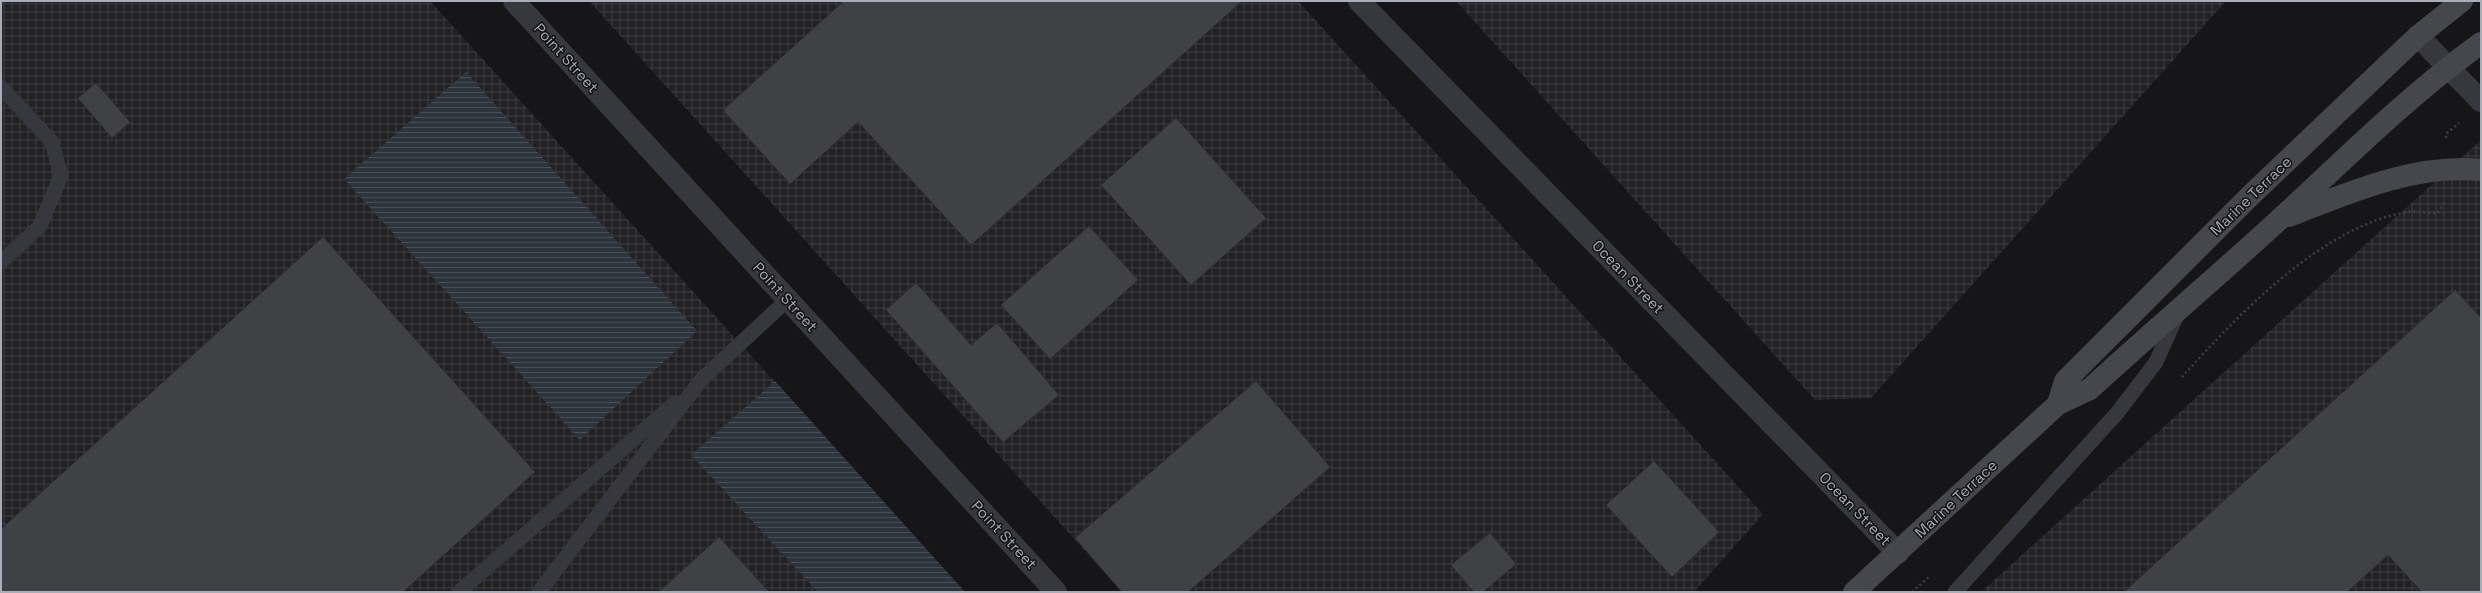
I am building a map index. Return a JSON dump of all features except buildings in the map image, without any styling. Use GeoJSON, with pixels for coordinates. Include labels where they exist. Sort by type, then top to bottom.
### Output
{"type":"FeatureCollection","features":[{"type":"Feature","properties":{"kind":"main road","name":"Marine Terrace"},"geometry":{"type":"LineString","coordinates":[[2058,404],[2065,381],[2250,196],[2418,36],[2462,1]]}},
{"type":"Feature","properties":{"kind":"main road","name":"Marine Terrace"},"geometry":{"type":"LineString","coordinates":[[1854,592],[2058,404],[2090,389],[2182,305],[2280,219],[2365,139],[2447,68],[2481,44]]}},
{"type":"Feature","properties":{"kind":"main road"},"geometry":{"type":"LineString","coordinates":[[2280,219],[2377,183],[2446,170],[2481,170]]}},
{"type":"Feature","properties":{"kind":"street","name":"Point Street"},"geometry":{"type":"LineString","coordinates":[[514,1],[1056,592]]}},
{"type":"Feature","properties":{"kind":"street","name":"Ocean Street"},"geometry":{"type":"LineString","coordinates":[[1359,1],[1898,553]]}},
{"type":"Feature","properties":{"kind":"street"},"geometry":{"type":"LineString","coordinates":[[2418,36],[2447,68],[2481,101]]}},
{"type":"Feature","properties":{"kind":"lane"},"geometry":{"type":"LineString","coordinates":[[1,87],[52,142],[61,176],[40,226],[1,262]]}},
{"type":"Feature","properties":{"kind":"lane"},"geometry":{"type":"LineString","coordinates":[[459,592],[701,380],[787,300]]}},
{"type":"Feature","properties":{"kind":"lane"},"geometry":{"type":"LineString","coordinates":[[1955,592],[2118,412],[2156,362],[2182,305]]}},
{"type":"Feature","properties":{"kind":"lane"},"geometry":{"type":"LineString","coordinates":[[538,592],[701,380]]}},
{"type":"Feature","properties":{"kind":"path"},"geometry":{"type":"LineString","coordinates":[[2446,143],[2446,134],[2453,127]]}},
{"type":"Feature","properties":{"kind":"path"},"geometry":{"type":"LineString","coordinates":[[2176,383],[2239,318],[2294,268],[2330,243],[2387,218],[2409,212],[2438,213],[2444,207],[2446,199]]}},
{"type":"Feature","properties":{"kind":"path"},"geometry":{"type":"LineString","coordinates":[[1912,592],[1936,571]]}},
{"type":"Feature","properties":{"kind":"shaded area"},"geometry":{"type":"Polygon","coordinates":[[[1,1],[430,1],[965,592],[1,592],[1,1]]]}},
{"type":"Feature","properties":{"kind":"shaded area"},"geometry":{"type":"Polygon","coordinates":[[[589,1],[1298,1],[1763,514],[1694,592],[1122,592],[589,1]]]}},
{"type":"Feature","properties":{"kind":"shaded area"},"geometry":{"type":"Polygon","coordinates":[[[1456,1],[2226,1],[1871,398],[1815,400],[1456,1]]]}},
{"type":"Feature","properties":{"kind":"shaded area"},"geometry":{"type":"Polygon","coordinates":[[[466,72],[697,331],[580,440],[344,179],[466,72]]]}},
{"type":"Feature","properties":{"kind":"shaded area"},"geometry":{"type":"Polygon","coordinates":[[[2481,140],[2481,592],[1981,592],[2481,140]]]}},
{"type":"Feature","properties":{"kind":"shaded area"},"geometry":{"type":"Polygon","coordinates":[[[775,381],[965,592],[818,592],[691,455],[775,381]]]}}]}
